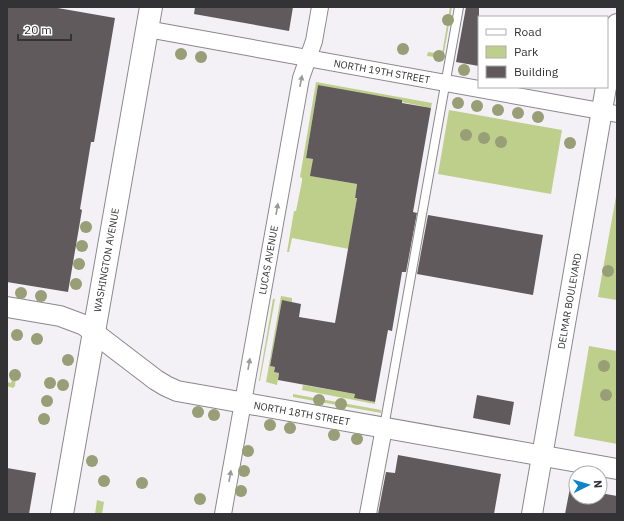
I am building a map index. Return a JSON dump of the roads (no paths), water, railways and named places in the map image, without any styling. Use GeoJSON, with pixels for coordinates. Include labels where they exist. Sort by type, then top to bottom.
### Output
{"type":"FeatureCollection","features":[{"type":"Feature","properties":{"kind":"main road","name":"WASHINGTON AVENUE"},"geometry":{"type":"LineString","coordinates":[[62,514],[150,7]]}},
{"type":"Feature","properties":{"kind":"street","name":"LUCAS AVENUE"},"geometry":{"type":"LineString","coordinates":[[223,514],[301,78],[314,41],[320,7]]}},
{"type":"Feature","properties":{"kind":"street"},"geometry":{"type":"LineString","coordinates":[[608,78],[617,24]]}},
{"type":"Feature","properties":{"kind":"street","name":"NORTH 19TH STREET"},"geometry":{"type":"LineString","coordinates":[[147,29],[610,112]]}},
{"type":"Feature","properties":{"kind":"street","name":"DELMAR BOULEVARD"},"geometry":{"type":"LineString","coordinates":[[532,514],[542,456],[610,112],[606,88]]}},
{"type":"Feature","properties":{"kind":"street","name":"NORTH 18TH STREET"},"geometry":{"type":"LineString","coordinates":[[7,307],[71,319],[84,325],[166,386],[177,391],[617,469]]}},
{"type":"Feature","properties":{"kind":"street"},"geometry":{"type":"LineString","coordinates":[[368,514],[384,428]]}},
{"type":"Feature","properties":{"kind":"lane"},"geometry":{"type":"LineString","coordinates":[[384,428],[459,7]]}}]}
